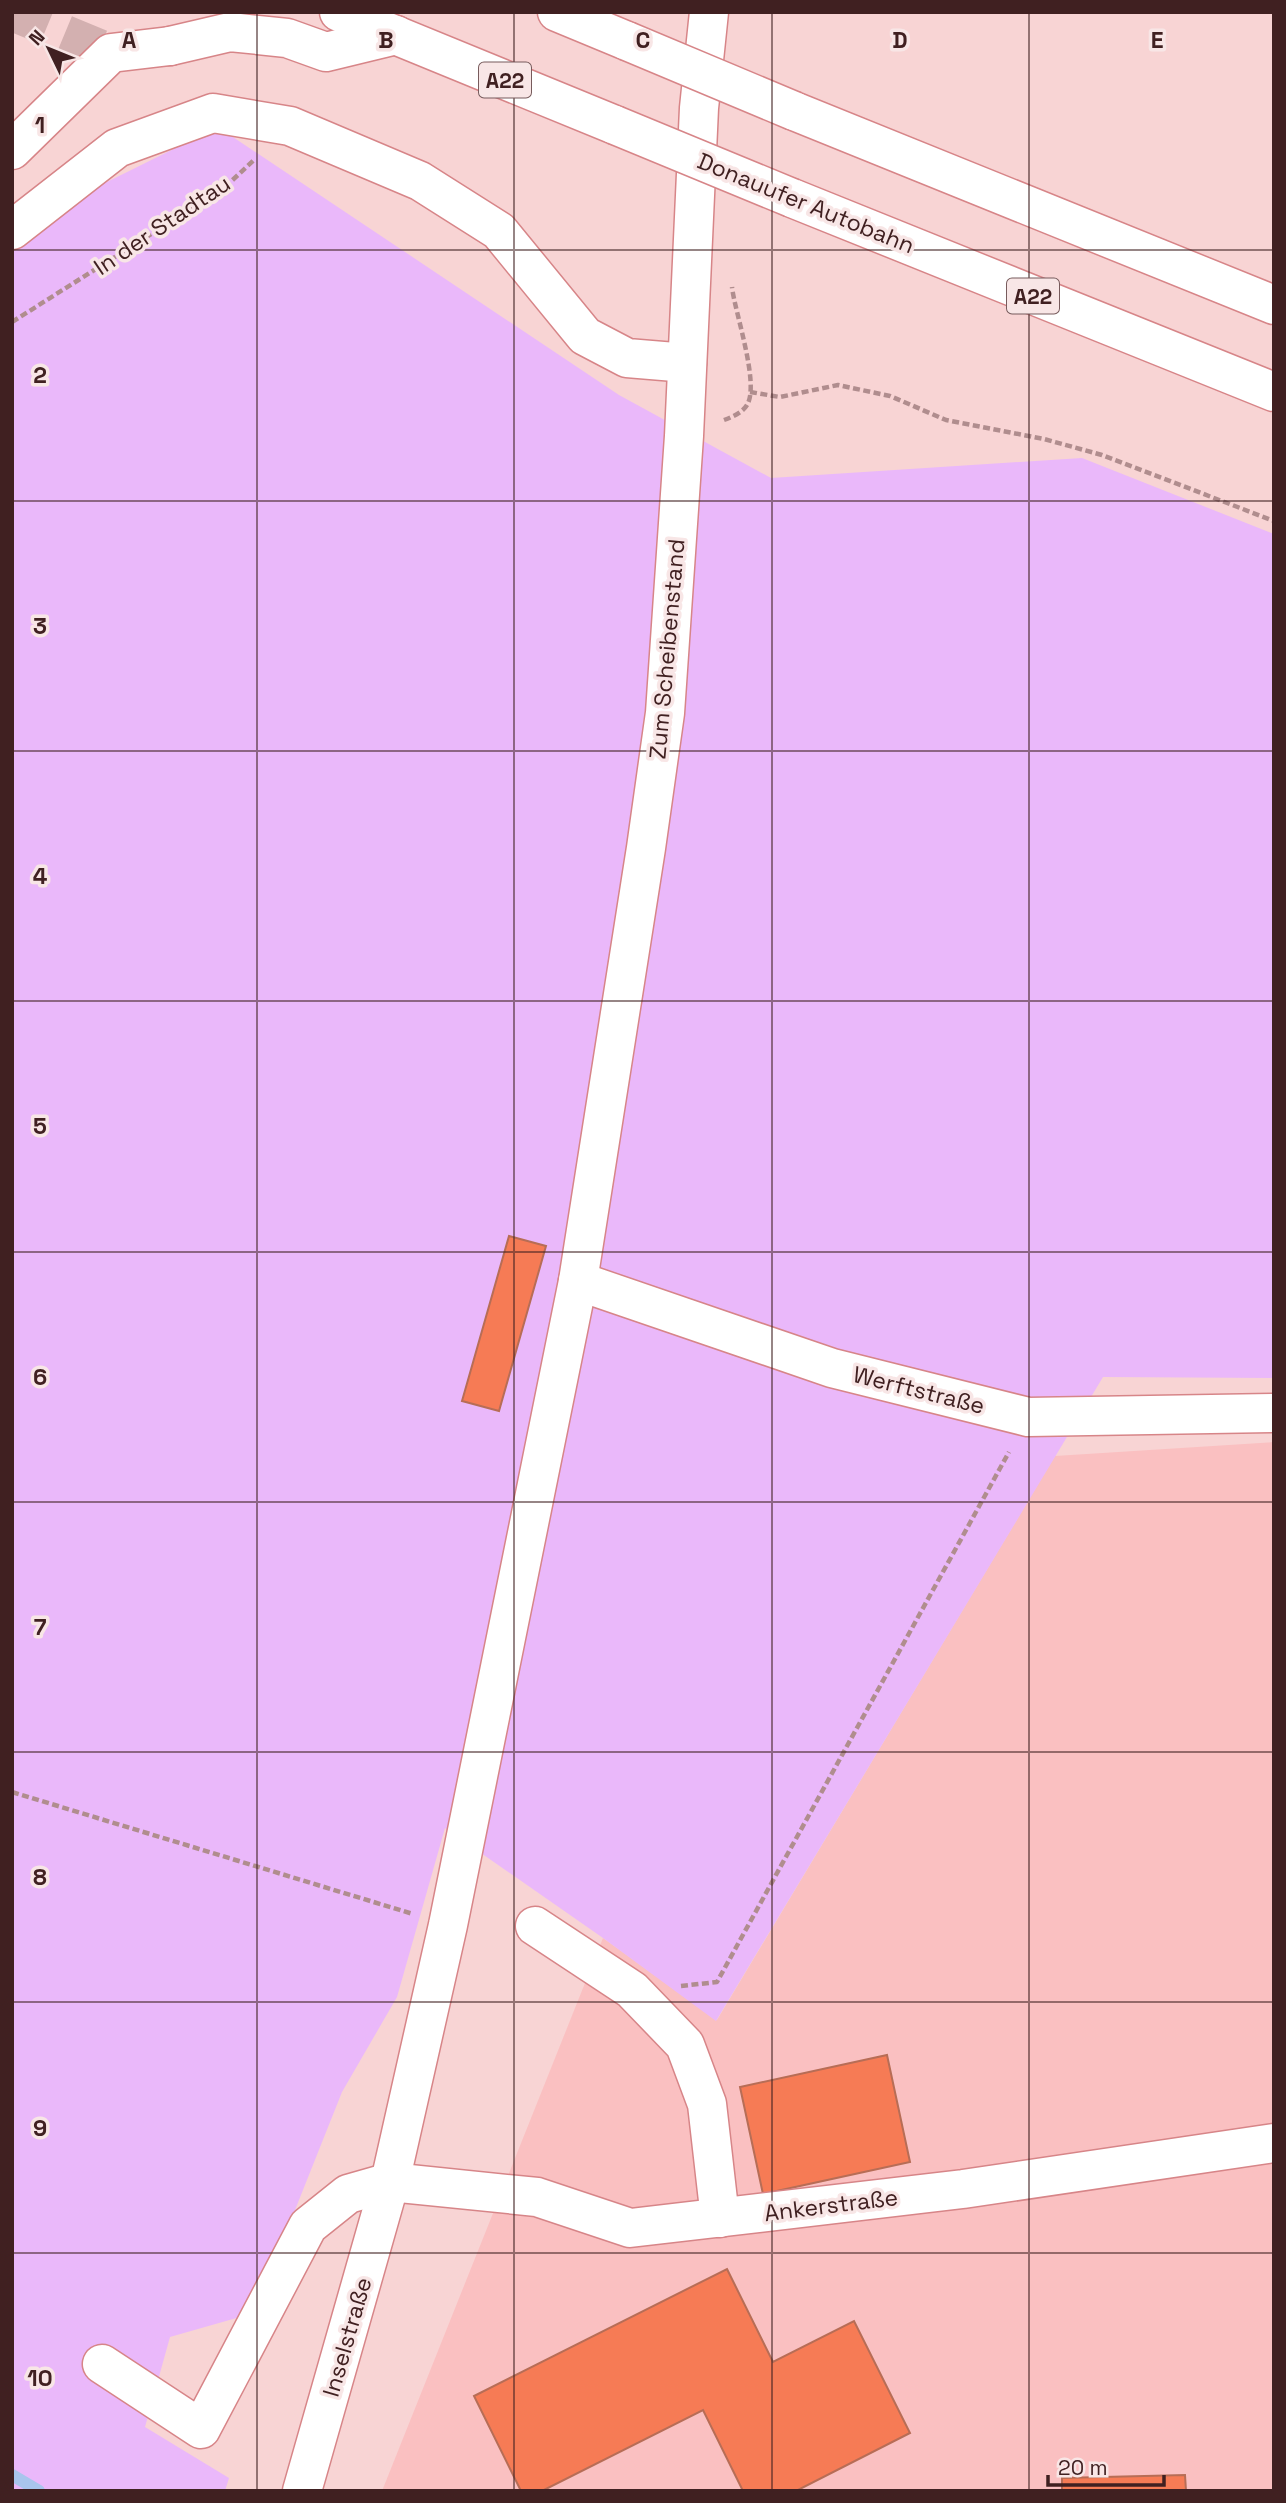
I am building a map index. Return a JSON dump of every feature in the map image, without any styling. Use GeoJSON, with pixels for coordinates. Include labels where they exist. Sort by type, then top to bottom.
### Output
{"type":"FeatureCollection","features":[{"type":"Feature","properties":{"kind":"main road","name":"Donauufer Autobahn"},"geometry":{"type":"LineString","coordinates":[[339,12],[1274,392]]}},
{"type":"Feature","properties":{"kind":"main road"},"geometry":{"type":"LineString","coordinates":[[557,12],[1274,305]]}},
{"type":"Feature","properties":{"kind":"main road","name":"Zum Scheibenstand"},"geometry":{"type":"LineString","coordinates":[[448,1925],[578,1280],[665,713],[684,436],[699,108],[709,12]]}},
{"type":"Feature","properties":{"kind":"main road"},"geometry":{"type":"LineString","coordinates":[[12,150],[111,53],[170,46],[230,32],[287,38],[326,52],[396,35]]}},
{"type":"Feature","properties":{"kind":"main road"},"geometry":{"type":"LineString","coordinates":[[12,230],[117,148],[212,113],[290,126],[421,181],[499,231],[585,336],[627,358],[687,363]]}},
{"type":"Feature","properties":{"kind":"main road","name":"Werftstraße"},"geometry":{"type":"LineString","coordinates":[[578,1280],[832,1368],[1028,1417],[1274,1413]]}},
{"type":"Feature","properties":{"kind":"main road","name":"Inselstraße"},"geometry":{"type":"LineString","coordinates":[[302,2491],[390,2182],[448,1925]]}},
{"type":"Feature","properties":{"kind":"main road"},"geometry":{"type":"LineString","coordinates":[[536,1926],[632,1990],[685,2045],[707,2104],[720,2218]]}},
{"type":"Feature","properties":{"kind":"main road","name":"Ankerstraße"},"geometry":{"type":"LineString","coordinates":[[390,2182],[537,2197],[631,2228],[963,2189],[1274,2143]]}},
{"type":"Feature","properties":{"kind":"main road"},"geometry":{"type":"LineString","coordinates":[[102,2364],[201,2429],[308,2226],[348,2194],[390,2182]]}},
{"type":"Feature","properties":{"kind":"path","name":"In der Stadtau"},"geometry":{"type":"LineString","coordinates":[[12,323],[224,188],[290,126]]}},
{"type":"Feature","properties":{"kind":"path"},"geometry":{"type":"LineString","coordinates":[[684,436],[735,416],[747,405],[750,368],[740,330],[732,277]]}},
{"type":"Feature","properties":{"kind":"path"},"geometry":{"type":"LineString","coordinates":[[750,392],[780,397],[838,385],[890,396],[946,420],[1044,439],[1102,455],[1274,521]]}},
{"type":"Feature","properties":{"kind":"path"},"geometry":{"type":"LineString","coordinates":[[632,1990],[717,1983],[1028,1417]]}},
{"type":"Feature","properties":{"kind":"path"},"geometry":{"type":"LineString","coordinates":[[12,1792],[448,1925]]}},
{"type":"Feature","properties":{"kind":"shaded area"},"geometry":{"type":"Polygon","coordinates":[[[218,127],[619,395],[771,478],[1082,458],[1274,534],[1274,1378],[1103,1377],[716,2021],[445,1828],[397,1997],[342,2092],[254,2313],[170,2337],[145,2427],[229,2478],[225,2491],[12,2491],[12,229],[218,127]]]}},
{"type":"Feature","properties":{"kind":"shaded area"},"geometry":{"type":"Polygon","coordinates":[[[1274,1442],[1274,2491],[382,2491],[603,1938],[717,2020],[1055,1456],[1274,1442]]]}},
{"type":"Feature","properties":{"kind":"building"},"geometry":{"type":"Polygon","coordinates":[[[509,1236],[546,1246],[499,1411],[462,1401],[509,1236]]]}},
{"type":"Feature","properties":{"kind":"building"},"geometry":{"type":"Polygon","coordinates":[[[887,2055],[910,2162],[763,2194],[740,2087],[887,2055]]]}},
{"type":"Feature","properties":{"kind":"building"},"geometry":{"type":"Polygon","coordinates":[[[727,2269],[773,2362],[854,2321],[910,2433],[796,2491],[743,2491],[703,2410],[542,2491],[521,2491],[474,2396],[727,2269]]]}},
{"type":"Feature","properties":{"kind":"building"},"geometry":{"type":"Polygon","coordinates":[[[1185,2475],[1186,2491],[1062,2491],[1062,2478],[1185,2475]]]}},
{"type":"Feature","properties":{"kind":"waterway"},"geometry":{"type":"LineString","coordinates":[[12,2475],[39,2491]]}},
{"type":"Feature","properties":{"kind":"tunnel"},"geometry":{"type":"LineString","coordinates":[[12,12],[111,53]]}}]}
